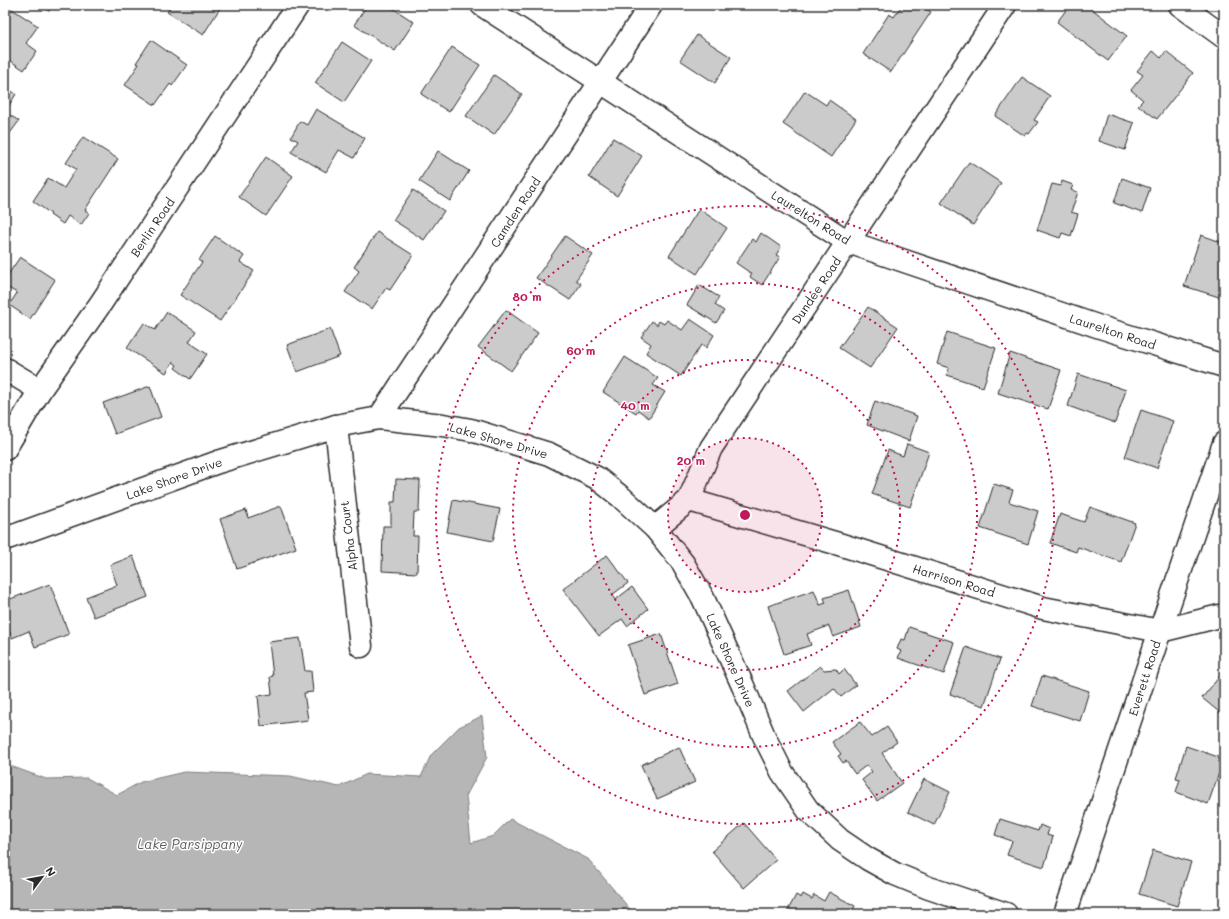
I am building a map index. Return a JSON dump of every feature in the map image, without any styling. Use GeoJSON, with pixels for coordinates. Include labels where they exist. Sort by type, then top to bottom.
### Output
{"type":"FeatureCollection","features":[{"type":"Feature","properties":{"kind":"street","name":"Berlin Road"},"geometry":{"type":"LineString","coordinates":[[5,449],[40,390],[101,303],[298,5]]}},
{"type":"Feature","properties":{"kind":"street","name":"Laurelton Road"},"geometry":{"type":"LineString","coordinates":[[482,5],[848,242],[1100,327],[1224,366]]}},
{"type":"Feature","properties":{"kind":"street","name":"Camden Road"},"geometry":{"type":"LineString","coordinates":[[379,418],[651,5]]}},
{"type":"Feature","properties":{"kind":"street","name":"Dundee Road"},"geometry":{"type":"LineString","coordinates":[[689,500],[711,448],[1005,5]]}},
{"type":"Feature","properties":{"kind":"street"},"geometry":{"type":"LineString","coordinates":[[1180,5],[1224,37]]}},
{"type":"Feature","properties":{"kind":"street"},"geometry":{"type":"LineString","coordinates":[[5,369],[40,390]]}},
{"type":"Feature","properties":{"kind":"street","name":"Lake Shore Drive"},"geometry":{"type":"LineString","coordinates":[[5,539],[218,462],[336,426],[379,418],[443,425],[471,430],[549,454],[596,478],[621,497],[655,528],[683,563],[703,598],[764,736],[782,772],[808,810],[840,840],[868,859],[895,874],[929,888],[1006,914]]}},
{"type":"Feature","properties":{"kind":"street","name":"Alpha Court"},"geometry":{"type":"LineString","coordinates":[[336,426],[361,646]]}},
{"type":"Feature","properties":{"kind":"street","name":"Everett Road"},"geometry":{"type":"LineString","coordinates":[[1065,914],[1224,443]]}},
{"type":"Feature","properties":{"kind":"street"},"geometry":{"type":"LineString","coordinates":[[655,528],[689,500]]}},
{"type":"Feature","properties":{"kind":"street","name":"Harrison Road"},"geometry":{"type":"LineString","coordinates":[[689,500],[842,545],[1043,608],[1160,631],[1224,615]]}},
{"type":"Feature","properties":{"kind":"water","name":"Lake Parsippany"},"geometry":{"type":"Polygon","coordinates":[[[482,716],[487,757],[466,796],[471,843],[493,836],[510,819],[588,859],[634,914],[5,914],[5,764],[46,779],[87,778],[117,795],[141,782],[184,772],[290,776],[339,787],[367,774],[421,777],[431,755],[459,727],[482,716]]]}},
{"type":"Feature","properties":{"kind":"building"},"geometry":{"type":"Polygon","coordinates":[[[39,5],[52,5],[49,11],[39,5]]]}},
{"type":"Feature","properties":{"kind":"building"},"geometry":{"type":"Polygon","coordinates":[[[172,5],[222,5],[203,35],[167,12],[172,5]]]}},
{"type":"Feature","properties":{"kind":"building"},"geometry":{"type":"Polygon","coordinates":[[[367,5],[388,5],[414,22],[395,51],[354,25],[367,5]]]}},
{"type":"Feature","properties":{"kind":"building"},"geometry":{"type":"Polygon","coordinates":[[[902,5],[920,5],[931,12],[891,72],[863,54],[889,14],[894,17],[902,5]]]}},
{"type":"Feature","properties":{"kind":"building"},"geometry":{"type":"Polygon","coordinates":[[[1070,5],[1087,5],[1127,36],[1108,61],[1057,22],[1070,5]]]}},
{"type":"Feature","properties":{"kind":"building"},"geometry":{"type":"Polygon","coordinates":[[[12,9],[38,26],[26,43],[37,51],[24,70],[5,57],[5,20],[12,9]]]}},
{"type":"Feature","properties":{"kind":"building"},"geometry":{"type":"Polygon","coordinates":[[[697,35],[731,57],[715,83],[680,60],[697,35]]]}},
{"type":"Feature","properties":{"kind":"building"},"geometry":{"type":"Polygon","coordinates":[[[151,40],[187,65],[172,86],[170,84],[155,105],[125,85],[139,64],[136,63],[151,40]]]}},
{"type":"Feature","properties":{"kind":"building"},"geometry":{"type":"Polygon","coordinates":[[[342,42],[371,61],[344,102],[315,83],[342,42]]]}},
{"type":"Feature","properties":{"kind":"building"},"geometry":{"type":"Polygon","coordinates":[[[452,47],[480,65],[449,112],[421,94],[452,47]]]}},
{"type":"Feature","properties":{"kind":"building"},"geometry":{"type":"Polygon","coordinates":[[[1153,51],[1161,58],[1166,51],[1193,73],[1157,119],[1138,105],[1143,100],[1131,90],[1143,75],[1137,71],[1153,51]]]}},
{"type":"Feature","properties":{"kind":"building"},"geometry":{"type":"Polygon","coordinates":[[[494,75],[522,94],[494,135],[466,116],[494,75]]]}},
{"type":"Feature","properties":{"kind":"building"},"geometry":{"type":"Polygon","coordinates":[[[1022,77],[1050,96],[1034,120],[1038,122],[1029,134],[1027,133],[1025,136],[995,116],[1022,77]]]}},
{"type":"Feature","properties":{"kind":"building"},"geometry":{"type":"Polygon","coordinates":[[[5,87],[16,94],[5,112],[5,87]]]}},
{"type":"Feature","properties":{"kind":"building"},"geometry":{"type":"Polygon","coordinates":[[[805,91],[826,105],[829,100],[856,119],[831,157],[783,124],[805,91]]]}},
{"type":"Feature","properties":{"kind":"building"},"geometry":{"type":"Polygon","coordinates":[[[316,109],[365,138],[354,158],[339,150],[326,172],[291,152],[298,141],[291,137],[300,121],[307,125],[316,109]]]}},
{"type":"Feature","properties":{"kind":"building"},"geometry":{"type":"Polygon","coordinates":[[[5,112],[19,121],[8,136],[5,134],[5,112]]]}},
{"type":"Feature","properties":{"kind":"building"},"geometry":{"type":"Polygon","coordinates":[[[1107,114],[1134,123],[1125,150],[1099,141],[1107,114]]]}},
{"type":"Feature","properties":{"kind":"building"},"geometry":{"type":"Polygon","coordinates":[[[83,137],[118,159],[85,210],[89,213],[81,225],[68,216],[63,224],[33,201],[48,178],[64,188],[76,169],[66,163],[83,137]]]}},
{"type":"Feature","properties":{"kind":"building"},"geometry":{"type":"Polygon","coordinates":[[[613,138],[642,156],[617,196],[589,177],[613,138]]]}},
{"type":"Feature","properties":{"kind":"building"},"geometry":{"type":"Polygon","coordinates":[[[438,151],[469,171],[450,201],[419,181],[438,151]]]}},
{"type":"Feature","properties":{"kind":"building"},"geometry":{"type":"Polygon","coordinates":[[[266,157],[293,176],[266,216],[239,197],[266,157]]]}},
{"type":"Feature","properties":{"kind":"building"},"geometry":{"type":"Polygon","coordinates":[[[969,162],[1001,183],[973,225],[941,203],[969,162]]]}},
{"type":"Feature","properties":{"kind":"building"},"geometry":{"type":"Polygon","coordinates":[[[1122,178],[1150,188],[1142,213],[1114,203],[1122,178]]]}},
{"type":"Feature","properties":{"kind":"building"},"geometry":{"type":"Polygon","coordinates":[[[1062,181],[1073,185],[1071,190],[1078,192],[1071,212],[1078,214],[1071,236],[1062,233],[1060,238],[1037,230],[1052,184],[1061,186],[1062,181]]]}},
{"type":"Feature","properties":{"kind":"building"},"geometry":{"type":"Polygon","coordinates":[[[413,190],[444,211],[424,240],[393,220],[413,190]]]}},
{"type":"Feature","properties":{"kind":"building"},"geometry":{"type":"Polygon","coordinates":[[[699,209],[727,228],[697,274],[669,256],[699,209]]]}},
{"type":"Feature","properties":{"kind":"building"},"geometry":{"type":"Polygon","coordinates":[[[377,232],[413,255],[390,290],[386,288],[372,309],[345,292],[359,271],[354,267],[377,232]]]}},
{"type":"Feature","properties":{"kind":"building"},"geometry":{"type":"Polygon","coordinates":[[[761,233],[781,247],[776,255],[780,257],[762,285],[750,277],[752,274],[736,263],[752,239],[756,242],[761,233]]]}},
{"type":"Feature","properties":{"kind":"building"},"geometry":{"type":"Polygon","coordinates":[[[1201,235],[1224,243],[1224,281],[1219,297],[1184,286],[1201,235]]]}},
{"type":"Feature","properties":{"kind":"building"},"geometry":{"type":"Polygon","coordinates":[[[215,236],[244,256],[240,262],[254,271],[220,321],[180,295],[202,262],[199,260],[215,236]]]}},
{"type":"Feature","properties":{"kind":"building"},"geometry":{"type":"Polygon","coordinates":[[[565,236],[593,255],[576,280],[581,284],[570,300],[536,278],[565,236]]]}},
{"type":"Feature","properties":{"kind":"building"},"geometry":{"type":"Polygon","coordinates":[[[20,257],[55,280],[30,319],[9,305],[17,293],[5,286],[5,279],[20,257]]]}},
{"type":"Feature","properties":{"kind":"building"},"geometry":{"type":"Polygon","coordinates":[[[699,285],[719,297],[715,305],[724,311],[716,323],[687,305],[699,285]]]}},
{"type":"Feature","properties":{"kind":"building"},"geometry":{"type":"Polygon","coordinates":[[[868,307],[898,327],[870,368],[839,348],[868,307]]]}},
{"type":"Feature","properties":{"kind":"building"},"geometry":{"type":"Polygon","coordinates":[[[506,310],[538,333],[511,371],[478,347],[506,310]]]}},
{"type":"Feature","properties":{"kind":"building"},"geometry":{"type":"Polygon","coordinates":[[[167,312],[196,331],[189,342],[207,354],[190,379],[175,368],[177,365],[173,362],[166,373],[127,348],[144,323],[155,330],[167,312]]]}},
{"type":"Feature","properties":{"kind":"building"},"geometry":{"type":"Polygon","coordinates":[[[690,319],[714,335],[706,348],[701,345],[681,376],[646,353],[651,344],[641,337],[652,321],[657,325],[659,321],[664,324],[667,320],[682,330],[690,319]]]}},
{"type":"Feature","properties":{"kind":"building"},"geometry":{"type":"Polygon","coordinates":[[[330,329],[340,356],[297,372],[287,345],[330,329]]]}},
{"type":"Feature","properties":{"kind":"building"},"geometry":{"type":"Polygon","coordinates":[[[947,332],[996,348],[983,387],[947,375],[949,368],[937,364],[947,332]]]}},
{"type":"Feature","properties":{"kind":"building"},"geometry":{"type":"Polygon","coordinates":[[[1010,353],[1061,370],[1048,409],[998,393],[1010,353]]]}},
{"type":"Feature","properties":{"kind":"building"},"geometry":{"type":"Polygon","coordinates":[[[625,357],[658,378],[653,385],[665,392],[649,418],[638,410],[636,413],[603,392],[625,357]]]}},
{"type":"Feature","properties":{"kind":"building"},"geometry":{"type":"Polygon","coordinates":[[[1078,374],[1126,390],[1115,423],[1068,406],[1078,374]]]}},
{"type":"Feature","properties":{"kind":"building"},"geometry":{"type":"Polygon","coordinates":[[[150,386],[161,417],[115,434],[103,403],[150,386]]]}},
{"type":"Feature","properties":{"kind":"building"},"geometry":{"type":"Polygon","coordinates":[[[875,401],[917,416],[909,441],[867,425],[875,401]]]}},
{"type":"Feature","properties":{"kind":"building"},"geometry":{"type":"Polygon","coordinates":[[[1141,410],[1173,421],[1157,468],[1125,457],[1141,410]]]}},
{"type":"Feature","properties":{"kind":"building"},"geometry":{"type":"Polygon","coordinates":[[[907,444],[929,452],[910,507],[872,494],[888,450],[903,456],[907,444]]]}},
{"type":"Feature","properties":{"kind":"building"},"geometry":{"type":"Polygon","coordinates":[[[396,479],[420,480],[419,512],[414,512],[413,536],[418,536],[417,573],[382,571],[383,526],[391,526],[391,502],[395,502],[396,479]]]}},
{"type":"Feature","properties":{"kind":"building"},"geometry":{"type":"Polygon","coordinates":[[[994,484],[1013,490],[1009,502],[1038,511],[1028,544],[980,528],[994,484]]]}},
{"type":"Feature","properties":{"kind":"building"},"geometry":{"type":"Polygon","coordinates":[[[453,500],[500,509],[493,541],[447,532],[453,500]]]}},
{"type":"Feature","properties":{"kind":"building"},"geometry":{"type":"Polygon","coordinates":[[[281,506],[296,548],[237,569],[220,519],[246,510],[248,518],[281,506]]]}},
{"type":"Feature","properties":{"kind":"building"},"geometry":{"type":"Polygon","coordinates":[[[1090,507],[1135,523],[1121,562],[1078,547],[1076,552],[1050,543],[1060,514],[1084,522],[1090,507]]]}},
{"type":"Feature","properties":{"kind":"building"},"geometry":{"type":"Polygon","coordinates":[[[607,555],[628,583],[612,595],[615,600],[632,587],[648,609],[627,626],[622,619],[599,636],[563,589],[607,555]]]}},
{"type":"Feature","properties":{"kind":"building"},"geometry":{"type":"Polygon","coordinates":[[[133,556],[148,597],[94,617],[86,597],[117,585],[110,565],[133,556]]]}},
{"type":"Feature","properties":{"kind":"building"},"geometry":{"type":"Polygon","coordinates":[[[50,584],[69,634],[35,647],[29,631],[12,638],[5,620],[5,601],[50,584]]]}},
{"type":"Feature","properties":{"kind":"building"},"geometry":{"type":"Polygon","coordinates":[[[814,590],[820,605],[826,603],[824,598],[849,590],[861,627],[833,637],[829,626],[807,634],[811,645],[784,654],[768,606],[814,590]]]}},
{"type":"Feature","properties":{"kind":"building"},"geometry":{"type":"Polygon","coordinates":[[[909,627],[954,642],[944,674],[898,658],[901,651],[897,649],[901,639],[905,640],[909,627]]]}},
{"type":"Feature","properties":{"kind":"building"},"geometry":{"type":"Polygon","coordinates":[[[661,634],[678,684],[645,695],[628,645],[661,634]]]}},
{"type":"Feature","properties":{"kind":"building"},"geometry":{"type":"Polygon","coordinates":[[[300,638],[305,671],[311,671],[313,692],[304,693],[308,720],[261,726],[258,696],[272,694],[270,677],[273,676],[269,642],[300,638]]]}},
{"type":"Feature","properties":{"kind":"building"},"geometry":{"type":"Polygon","coordinates":[[[966,647],[1000,659],[984,706],[950,694],[966,647]]]}},
{"type":"Feature","properties":{"kind":"building"},"geometry":{"type":"Polygon","coordinates":[[[820,666],[824,670],[836,669],[839,674],[844,669],[856,685],[841,697],[834,688],[804,712],[788,691],[820,666]]]}},
{"type":"Feature","properties":{"kind":"building"},"geometry":{"type":"Polygon","coordinates":[[[1224,671],[1224,716],[1202,698],[1224,671]]]}},
{"type":"Feature","properties":{"kind":"building"},"geometry":{"type":"Polygon","coordinates":[[[1042,676],[1089,691],[1080,721],[1032,706],[1042,676]]]}},
{"type":"Feature","properties":{"kind":"building"},"geometry":{"type":"Polygon","coordinates":[[[860,722],[872,737],[887,727],[897,742],[882,753],[902,783],[877,801],[862,780],[872,772],[867,765],[855,774],[846,761],[843,763],[838,756],[841,754],[832,742],[860,722]]]}},
{"type":"Feature","properties":{"kind":"building"},"geometry":{"type":"Polygon","coordinates":[[[1186,746],[1224,759],[1208,804],[1176,792],[1180,779],[1176,778],[1186,746]]]}},
{"type":"Feature","properties":{"kind":"building"},"geometry":{"type":"Polygon","coordinates":[[[679,747],[695,782],[657,799],[641,765],[679,747]]]}},
{"type":"Feature","properties":{"kind":"building"},"geometry":{"type":"Polygon","coordinates":[[[924,779],[950,792],[934,825],[908,812],[924,779]]]}},
{"type":"Feature","properties":{"kind":"building"},"geometry":{"type":"Polygon","coordinates":[[[1000,819],[1038,831],[1040,825],[1049,829],[1047,835],[1053,837],[1044,867],[1007,855],[1012,841],[995,835],[1000,819]]]}},
{"type":"Feature","properties":{"kind":"building"},"geometry":{"type":"Polygon","coordinates":[[[744,823],[776,860],[744,888],[712,851],[744,823]]]}},
{"type":"Feature","properties":{"kind":"building"},"geometry":{"type":"Polygon","coordinates":[[[1153,850],[1191,862],[1177,906],[1139,894],[1153,850]]]}},
{"type":"Feature","properties":{"kind":"building"},"geometry":{"type":"Polygon","coordinates":[[[829,892],[855,906],[851,914],[786,914],[796,895],[801,898],[803,894],[812,899],[814,895],[824,901],[829,892]]]}}]}
